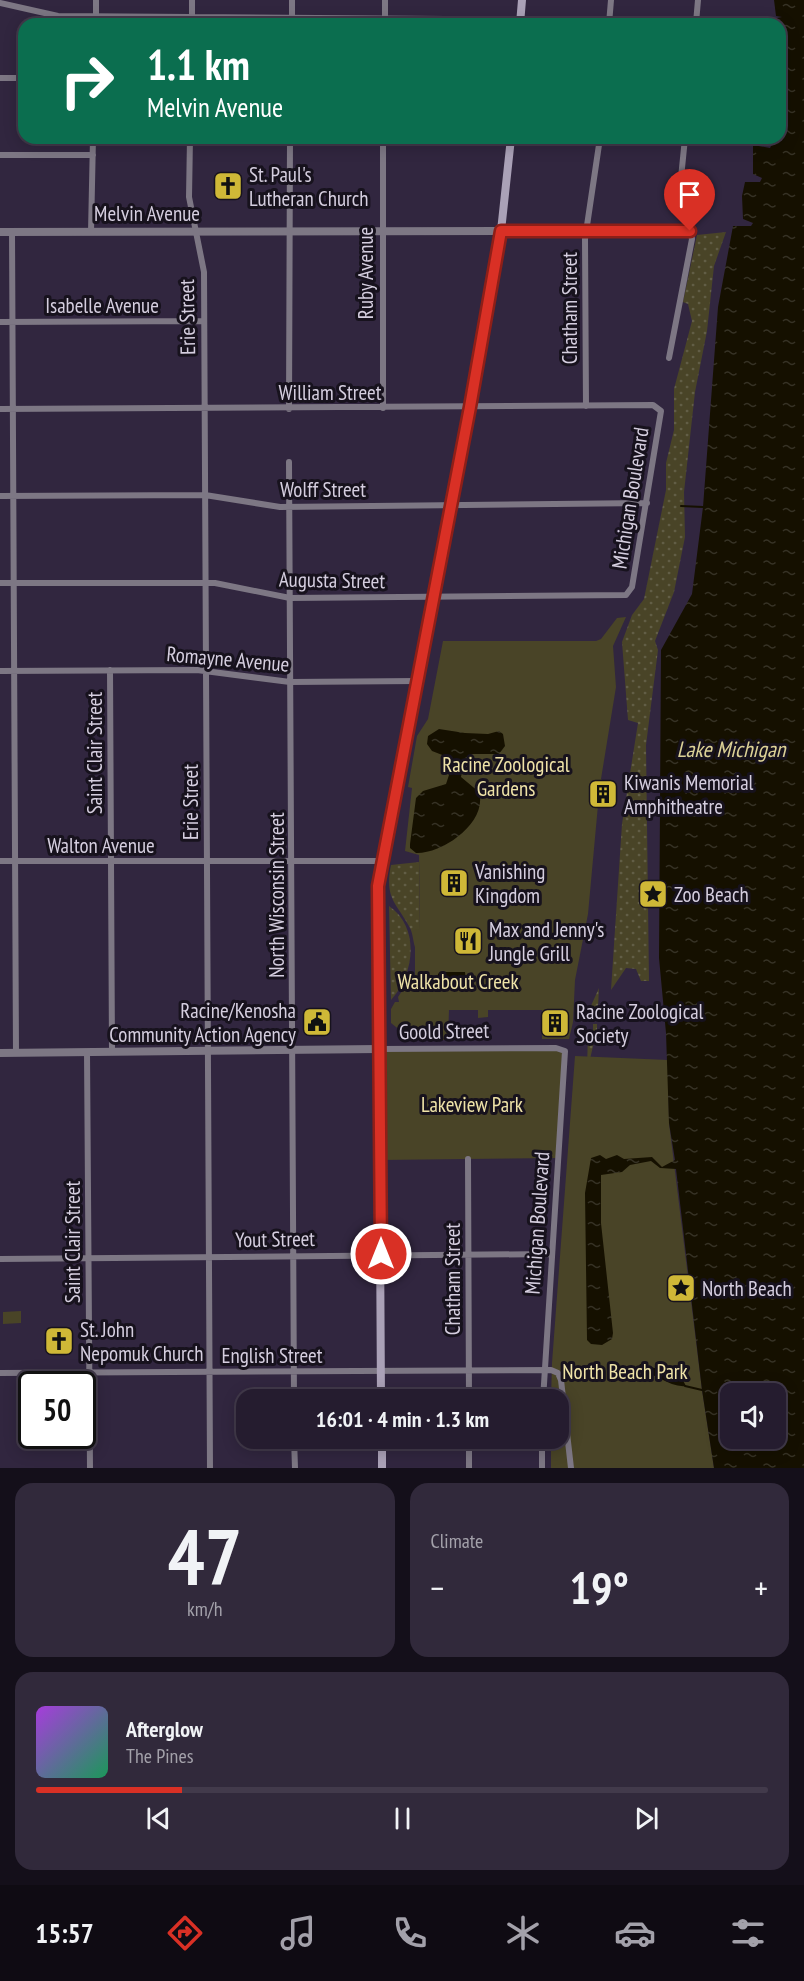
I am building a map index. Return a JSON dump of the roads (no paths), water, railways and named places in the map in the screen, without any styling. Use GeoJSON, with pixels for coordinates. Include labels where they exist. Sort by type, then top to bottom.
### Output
{"type":"FeatureCollection","features":[{"type":"Feature","properties":{"kind":"main road"},"geometry":{"type":"LineString","coordinates":[[521,18],[522,0]]}},
{"type":"Feature","properties":{"kind":"main road"},"geometry":{"type":"LineString","coordinates":[[381,1389],[377,899],[382,861],[470,407],[501,231],[510,144]]}},
{"type":"Feature","properties":{"kind":"main road"},"geometry":{"type":"LineString","coordinates":[[382,1449],[382,1468]]}},
{"type":"Feature","properties":{"kind":"street"},"geometry":{"type":"LineString","coordinates":[[96,0],[96,18]]}},
{"type":"Feature","properties":{"kind":"street"},"geometry":{"type":"LineString","coordinates":[[192,0],[192,18]]}},
{"type":"Feature","properties":{"kind":"street"},"geometry":{"type":"LineString","coordinates":[[292,0],[292,18]]}},
{"type":"Feature","properties":{"kind":"street"},"geometry":{"type":"LineString","coordinates":[[385,0],[385,18]]}},
{"type":"Feature","properties":{"kind":"street"},"geometry":{"type":"LineString","coordinates":[[610,18],[611,0]]}},
{"type":"Feature","properties":{"kind":"street"},"geometry":{"type":"LineString","coordinates":[[696,18],[698,0]]}},
{"type":"Feature","properties":{"kind":"street"},"geometry":{"type":"LineString","coordinates":[[0,3],[77,18]]}},
{"type":"Feature","properties":{"kind":"street"},"geometry":{"type":"LineString","coordinates":[[0,78],[18,78]]}},
{"type":"Feature","properties":{"kind":"street"},"geometry":{"type":"LineString","coordinates":[[92,232],[93,144]]}},
{"type":"Feature","properties":{"kind":"street","name":"Erie Street"},"geometry":{"type":"LineString","coordinates":[[190,144],[189,197],[204,272],[210,1468]]}},
{"type":"Feature","properties":{"kind":"street"},"geometry":{"type":"LineString","coordinates":[[289,409],[290,144]]}},
{"type":"Feature","properties":{"kind":"street","name":"Ruby Avenue"},"geometry":{"type":"LineString","coordinates":[[383,144],[381,232],[383,408]]}},
{"type":"Feature","properties":{"kind":"street","name":"Chatham Street"},"geometry":{"type":"LineString","coordinates":[[586,406],[587,231],[599,144]]}},
{"type":"Feature","properties":{"kind":"street"},"geometry":{"type":"LineString","coordinates":[[669,358],[692,238],[680,188],[684,144]]}},
{"type":"Feature","properties":{"kind":"street"},"geometry":{"type":"LineString","coordinates":[[0,155],[93,155]]}},
{"type":"Feature","properties":{"kind":"street","name":"Melvin Avenue"},"geometry":{"type":"LineString","coordinates":[[0,232],[690,231]]}},
{"type":"Feature","properties":{"kind":"street"},"geometry":{"type":"LineString","coordinates":[[12,232],[16,1053]]}},
{"type":"Feature","properties":{"kind":"street","name":"Isabelle Avenue"},"geometry":{"type":"LineString","coordinates":[[0,322],[204,321]]}},
{"type":"Feature","properties":{"kind":"street","name":"William Street"},"geometry":{"type":"LineString","coordinates":[[0,409],[653,405],[659,408]]}},
{"type":"Feature","properties":{"kind":"street","name":"Michigan Boulevard"},"geometry":{"type":"LineString","coordinates":[[629,593],[647,503],[661,412],[659,408]]}},
{"type":"Feature","properties":{"kind":"street","name":"North Wisconsin Street"},"geometry":{"type":"LineString","coordinates":[[289,462],[294,1389]]}},
{"type":"Feature","properties":{"kind":"street","name":"Wolff Street"},"geometry":{"type":"LineString","coordinates":[[0,496],[205,495],[289,507],[647,503]]}},
{"type":"Feature","properties":{"kind":"street","name":"Augusta Street"},"geometry":{"type":"LineString","coordinates":[[0,583],[205,583],[290,598],[629,593]]}},
{"type":"Feature","properties":{"kind":"street","name":"Romayne Avenue"},"geometry":{"type":"LineString","coordinates":[[0,670],[206,670],[290,682],[417,681]]}},
{"type":"Feature","properties":{"kind":"street","name":"Saint Clair Street"},"geometry":{"type":"LineString","coordinates":[[110,670],[112,1052]]}},
{"type":"Feature","properties":{"kind":"street","name":"Walton Avenue"},"geometry":{"type":"LineString","coordinates":[[0,861],[292,859],[382,861]]}},
{"type":"Feature","properties":{"kind":"street","name":"Michigan Boulevard"},"geometry":{"type":"LineString","coordinates":[[543,1389],[566,1056],[563,1049]]}},
{"type":"Feature","properties":{"kind":"street","name":"Goold Street"},"geometry":{"type":"LineString","coordinates":[[0,1053],[563,1049]]}},
{"type":"Feature","properties":{"kind":"street","name":"Saint Clair Street"},"geometry":{"type":"LineString","coordinates":[[87,1052],[89,1371]]}},
{"type":"Feature","properties":{"kind":"street","name":"Chatham Street"},"geometry":{"type":"LineString","coordinates":[[468,1159],[469,1389]]}},
{"type":"Feature","properties":{"kind":"street","name":"Yout Street"},"geometry":{"type":"LineString","coordinates":[[0,1259],[551,1254]]}},
{"type":"Feature","properties":{"kind":"street"},"geometry":{"type":"LineString","coordinates":[[544,1369],[555,1370],[561,1380],[571,1468]]}},
{"type":"Feature","properties":{"kind":"street","name":"English Street"},"geometry":{"type":"LineString","coordinates":[[96,1373],[544,1369]]}},
{"type":"Feature","properties":{"kind":"street","name":"English Street"},"geometry":{"type":"LineString","coordinates":[[0,1373],[18,1373]]}},
{"type":"Feature","properties":{"kind":"street","name":"Saint Clair Street"},"geometry":{"type":"LineString","coordinates":[[90,1449],[90,1468]]}},
{"type":"Feature","properties":{"kind":"street"},"geometry":{"type":"LineString","coordinates":[[294,1449],[295,1468]]}},
{"type":"Feature","properties":{"kind":"street"},"geometry":{"type":"LineString","coordinates":[[469,1449],[469,1468]]}},
{"type":"Feature","properties":{"kind":"street"},"geometry":{"type":"LineString","coordinates":[[542,1449],[542,1468]]}},
{"type":"Feature","properties":{"kind":"water","name":"Lake Michigan"},"geometry":{"type":"Polygon","coordinates":[[[774,0],[804,0],[804,1468],[714,1468],[702,1390],[676,1169],[660,1168],[651,1161],[630,1165],[622,1172],[601,1175],[601,1223],[613,1333],[612,1339],[602,1345],[591,1344],[587,1340],[585,1193],[591,1158],[600,1155],[606,1159],[617,1155],[624,1159],[652,1157],[662,1167],[675,1160],[669,1123],[666,1033],[659,958],[661,650],[692,594],[703,507],[718,307],[733,226],[751,226],[753,223],[743,219],[742,196],[745,182],[760,182],[762,178],[753,174],[753,145],[770,148],[772,144],[786,144],[786,18],[777,18],[782,17],[776,16],[774,0]]]}},
{"type":"Feature","properties":{"kind":"water"},"geometry":{"type":"Polygon","coordinates":[[[439,729],[488,734],[499,731],[503,734],[505,746],[499,754],[472,754],[465,758],[461,777],[479,792],[480,803],[477,814],[470,825],[450,842],[427,852],[416,853],[410,848],[410,844],[416,798],[423,791],[446,784],[452,766],[450,758],[432,751],[427,744],[428,736],[439,729]]]}},
{"type":"Feature","properties":{"kind":"water"},"geometry":{"type":"Polygon","coordinates":[[[439,972],[465,972],[466,983],[459,983],[445,977],[440,980],[436,979],[439,972]]]}},
{"type":"Feature","properties":{"kind":"water"},"geometry":{"type":"Polygon","coordinates":[[[640,1364],[680,1375],[686,1386],[674,1385],[637,1370],[640,1364]]]}},
{"type":"Feature","properties":{"kind":"waterway"},"geometry":{"type":"LineString","coordinates":[[681,506],[703,507]]}},
{"type":"Feature","properties":{"kind":"waterway"},"geometry":{"type":"LineString","coordinates":[[685,1386],[702,1390]]}},
{"type":"Feature","properties":{"kind":"place","name":"St. Paul's Lutheran Church"},"geometry":{"type":"Point","coordinates":[228,186]}},
{"type":"Feature","properties":{"kind":"place","name":"Kiwanis Memorial Amphitheatre"},"geometry":{"type":"Point","coordinates":[603,794]}},
{"type":"Feature","properties":{"kind":"place","name":"Vanishing Kingdom"},"geometry":{"type":"Point","coordinates":[454,883]}},
{"type":"Feature","properties":{"kind":"place","name":"Zoo Beach"},"geometry":{"type":"Point","coordinates":[653,894]}},
{"type":"Feature","properties":{"kind":"place","name":"Max and Jenny's Jungle Grill"},"geometry":{"type":"Point","coordinates":[468,941]}},
{"type":"Feature","properties":{"kind":"place","name":"Racine/Kenosha Community Action Agency"},"geometry":{"type":"Point","coordinates":[317,1022]}},
{"type":"Feature","properties":{"kind":"place","name":"Racine Zoological Society"},"geometry":{"type":"Point","coordinates":[555,1023]}},
{"type":"Feature","properties":{"kind":"place","name":"North Beach"},"geometry":{"type":"Point","coordinates":[681,1288]}},
{"type":"Feature","properties":{"kind":"place","name":"St. John Nepomuk Church"},"geometry":{"type":"Point","coordinates":[59,1341]}},
{"type":"Feature","properties":{"kind":"park label","name":"Racine Zoological Gardens"},"geometry":{"type":"Point","coordinates":[506,776]}},
{"type":"Feature","properties":{"kind":"park label","name":"Walkabout Creek"},"geometry":{"type":"Point","coordinates":[458,981]}},
{"type":"Feature","properties":{"kind":"park label","name":"Lakeview Park"},"geometry":{"type":"Point","coordinates":[472,1104]}},
{"type":"Feature","properties":{"kind":"park label","name":"North Beach Park"},"geometry":{"type":"Point","coordinates":[625,1371]}}]}
